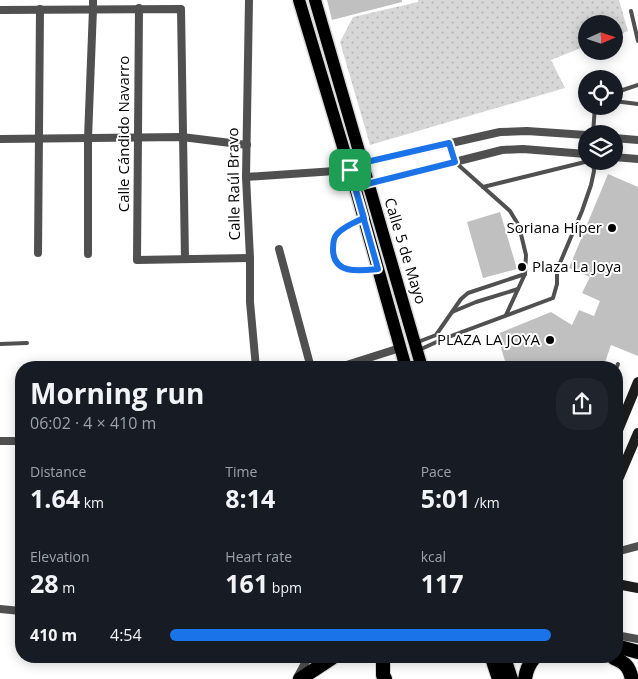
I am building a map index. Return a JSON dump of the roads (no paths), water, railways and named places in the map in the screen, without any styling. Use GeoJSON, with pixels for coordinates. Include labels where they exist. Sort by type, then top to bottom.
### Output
{"type":"FeatureCollection","features":[{"type":"Feature","properties":{"kind":"highway"},"geometry":{"type":"LineString","coordinates":[[623,648],[638,652]]}},
{"type":"Feature","properties":{"kind":"highway"},"geometry":{"type":"LineString","coordinates":[[623,662],[629,668],[632,679]]}},
{"type":"Feature","properties":{"kind":"highway"},"geometry":{"type":"LineString","coordinates":[[300,679],[324,663]]}},
{"type":"Feature","properties":{"kind":"highway"},"geometry":{"type":"LineString","coordinates":[[383,663],[385,679]]}},
{"type":"Feature","properties":{"kind":"highway"},"geometry":{"type":"LineString","coordinates":[[494,663],[499,679]]}},
{"type":"Feature","properties":{"kind":"highway"},"geometry":{"type":"LineString","coordinates":[[525,679],[531,663]]}},
{"type":"Feature","properties":{"kind":"main road","name":"Calle 5 de Mayo"},"geometry":{"type":"LineString","coordinates":[[300,0],[404,361]]}},
{"type":"Feature","properties":{"kind":"main road","name":"Calle 5 de Mayo"},"geometry":{"type":"LineString","coordinates":[[314,0],[420,361]]}},
{"type":"Feature","properties":{"kind":"main road"},"geometry":{"type":"LineString","coordinates":[[507,663],[512,679]]}},
{"type":"Feature","properties":{"kind":"street"},"geometry":{"type":"LineString","coordinates":[[88,254],[88,138],[93,0]]}},
{"type":"Feature","properties":{"kind":"street","name":"Calle Raúl Bravo"},"geometry":{"type":"LineString","coordinates":[[249,0],[246,177],[250,302],[255,361]]}},
{"type":"Feature","properties":{"kind":"street","name":"Calle Cándido Navarro"},"geometry":{"type":"LineString","coordinates":[[139,8],[137,260],[185,259]]}},
{"type":"Feature","properties":{"kind":"street"},"geometry":{"type":"LineString","coordinates":[[38,253],[40,9]]}},
{"type":"Feature","properties":{"kind":"street"},"geometry":{"type":"LineString","coordinates":[[0,10],[181,9],[185,259],[250,258]]}},
{"type":"Feature","properties":{"kind":"street"},"geometry":{"type":"LineString","coordinates":[[246,177],[349,168],[362,163],[500,132],[527,131],[578,134]]}},
{"type":"Feature","properties":{"kind":"street"},"geometry":{"type":"LineString","coordinates":[[0,139],[182,137],[247,145]]}},
{"type":"Feature","properties":{"kind":"street"},"geometry":{"type":"LineString","coordinates":[[623,139],[638,140]]}},
{"type":"Feature","properties":{"kind":"street"},"geometry":{"type":"LineString","coordinates":[[355,187],[502,150],[523,149],[578,153]]}},
{"type":"Feature","properties":{"kind":"street"},"geometry":{"type":"LineString","coordinates":[[623,158],[638,159]]}},
{"type":"Feature","properties":{"kind":"street"},"geometry":{"type":"LineString","coordinates":[[279,249],[309,361]]}},
{"type":"Feature","properties":{"kind":"street"},"geometry":{"type":"LineString","coordinates":[[359,361],[400,348]]}},
{"type":"Feature","properties":{"kind":"street"},"geometry":{"type":"LineString","coordinates":[[623,418],[638,382]]}},
{"type":"Feature","properties":{"kind":"street"},"geometry":{"type":"LineString","coordinates":[[623,463],[635,448],[638,433]]}},
{"type":"Feature","properties":{"kind":"street"},"geometry":{"type":"LineString","coordinates":[[0,441],[15,441]]}},
{"type":"Feature","properties":{"kind":"street"},"geometry":{"type":"LineString","coordinates":[[623,550],[638,546]]}},
{"type":"Feature","properties":{"kind":"street"},"geometry":{"type":"LineString","coordinates":[[623,585],[638,588]]}},
{"type":"Feature","properties":{"kind":"street"},"geometry":{"type":"LineString","coordinates":[[0,609],[15,610]]}},
{"type":"Feature","properties":{"kind":"street"},"geometry":{"type":"LineString","coordinates":[[623,637],[638,639]]}},
{"type":"Feature","properties":{"kind":"street"},"geometry":{"type":"LineString","coordinates":[[296,679],[305,663]]}},
{"type":"Feature","properties":{"kind":"lane"},"geometry":{"type":"LineString","coordinates":[[631,12],[638,41]]}},
{"type":"Feature","properties":{"kind":"lane"},"geometry":{"type":"LineString","coordinates":[[623,90],[638,85]]}},
{"type":"Feature","properties":{"kind":"lane"},"geometry":{"type":"LineString","coordinates":[[623,102],[638,104]]}},
{"type":"Feature","properties":{"kind":"lane"},"geometry":{"type":"LineString","coordinates":[[449,143],[455,162],[510,211],[519,226],[526,255],[525,274],[506,315]]}},
{"type":"Feature","properties":{"kind":"lane"},"geometry":{"type":"LineString","coordinates":[[483,187],[578,164]]}},
{"type":"Feature","properties":{"kind":"lane"},"geometry":{"type":"LineString","coordinates":[[417,347],[553,298],[558,284],[557,270],[582,211],[594,170]]}},
{"type":"Feature","properties":{"kind":"lane"},"geometry":{"type":"LineString","coordinates":[[364,218],[336,235],[333,244],[335,260],[342,268],[355,271],[378,269]]}},
{"type":"Feature","properties":{"kind":"lane"},"geometry":{"type":"LineString","coordinates":[[417,347],[436,335],[461,299],[468,293],[525,274]]}},
{"type":"Feature","properties":{"kind":"lane"},"geometry":{"type":"LineString","coordinates":[[452,312],[476,302],[518,289]]}},
{"type":"Feature","properties":{"kind":"lane"},"geometry":{"type":"LineString","coordinates":[[0,344],[27,343]]}},
{"type":"Feature","properties":{"kind":"place","name":"Soriana Híper"},"geometry":{"type":"Point","coordinates":[612,228]}},
{"type":"Feature","properties":{"kind":"place","name":"Plaza La Joya"},"geometry":{"type":"Point","coordinates":[522,267]}},
{"type":"Feature","properties":{"kind":"place","name":"PLAZA LA JOYA"},"geometry":{"type":"Point","coordinates":[550,340]}}]}
